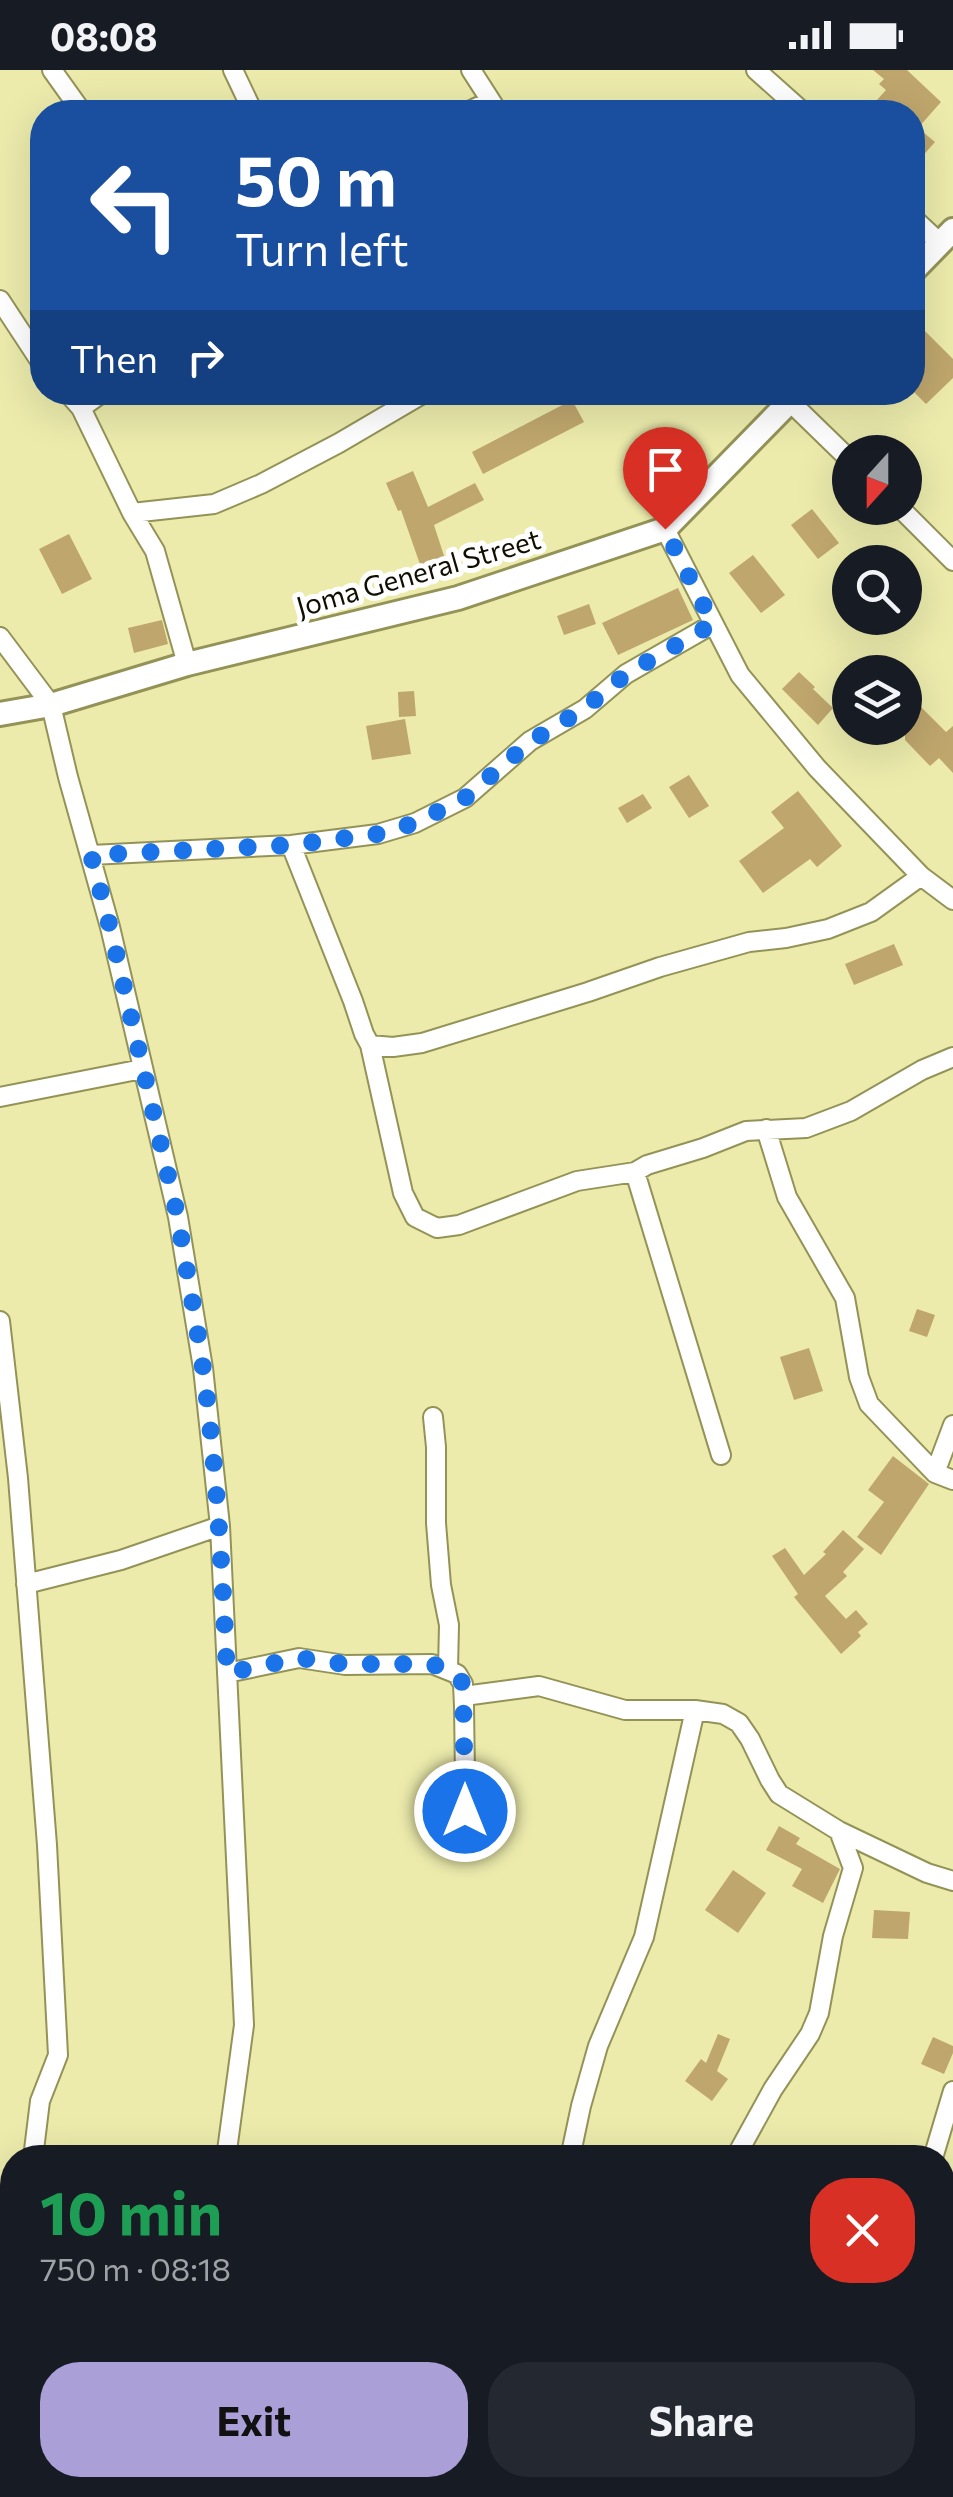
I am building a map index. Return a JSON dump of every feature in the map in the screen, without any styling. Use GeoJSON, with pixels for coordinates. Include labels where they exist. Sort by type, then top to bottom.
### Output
{"type":"FeatureCollection","features":[{"type":"Feature","properties":{"kind":"street"},"geometry":{"type":"LineString","coordinates":[[52,70],[73,100]]}},
{"type":"Feature","properties":{"kind":"street"},"geometry":{"type":"LineString","coordinates":[[233,70],[247,100]]}},
{"type":"Feature","properties":{"kind":"street"},"geometry":{"type":"LineString","coordinates":[[471,70],[490,100]]}},
{"type":"Feature","properties":{"kind":"street"},"geometry":{"type":"LineString","coordinates":[[768,74],[792,100]]}},
{"type":"Feature","properties":{"kind":"street"},"geometry":{"type":"LineString","coordinates":[[925,258],[946,236]]}},
{"type":"Feature","properties":{"kind":"street"},"geometry":{"type":"LineString","coordinates":[[0,300],[30,346]]}},
{"type":"Feature","properties":{"kind":"street"},"geometry":{"type":"LineString","coordinates":[[79,405],[154,552],[188,664]]}},
{"type":"Feature","properties":{"kind":"street"},"geometry":{"type":"LineString","coordinates":[[81,408],[85,405]]}},
{"type":"Feature","properties":{"kind":"street"},"geometry":{"type":"LineString","coordinates":[[132,514],[214,504],[340,443],[404,405]]}},
{"type":"Feature","properties":{"kind":"street","name":"Joma General Street"},"geometry":{"type":"LineString","coordinates":[[0,714],[51,705],[188,664],[458,598],[665,529],[782,405]]}},
{"type":"Feature","properties":{"kind":"street"},"geometry":{"type":"LineString","coordinates":[[798,405],[832,441]]}},
{"type":"Feature","properties":{"kind":"street"},"geometry":{"type":"LineString","coordinates":[[921,525],[949,548]]}},
{"type":"Feature","properties":{"kind":"street"},"geometry":{"type":"LineString","coordinates":[[665,529],[740,675],[818,768],[922,876],[953,900]]}},
{"type":"Feature","properties":{"kind":"street"},"geometry":{"type":"LineString","coordinates":[[91,855],[291,845],[378,834],[415,823],[465,798],[530,742],[585,708],[626,674],[713,624]]}},
{"type":"Feature","properties":{"kind":"street"},"geometry":{"type":"LineString","coordinates":[[0,637],[51,705],[110,927],[178,1218],[203,1368],[220,1526],[244,2025],[228,2145]]}},
{"type":"Feature","properties":{"kind":"street"},"geometry":{"type":"LineString","coordinates":[[291,845],[370,1045],[402,1192],[415,1217],[437,1228],[459,1226],[577,1181],[634,1172],[746,1132],[806,1128],[851,1112],[922,1070],[953,1057]]}},
{"type":"Feature","properties":{"kind":"street"},"geometry":{"type":"LineString","coordinates":[[370,1045],[422,1044],[660,967],[749,942],[828,928],[871,912],[922,876]]}},
{"type":"Feature","properties":{"kind":"street"},"geometry":{"type":"LineString","coordinates":[[0,1097],[142,1069]]}},
{"type":"Feature","properties":{"kind":"street"},"geometry":{"type":"LineString","coordinates":[[766,1129],[787,1197],[844,1298],[859,1377],[869,1404],[944,1477]]}},
{"type":"Feature","properties":{"kind":"street"},"geometry":{"type":"LineString","coordinates":[[634,1172],[721,1456]]}},
{"type":"Feature","properties":{"kind":"street"},"geometry":{"type":"LineString","coordinates":[[0,1322],[18,1478],[58,2055],[40,2101],[35,2145]]}},
{"type":"Feature","properties":{"kind":"street"},"geometry":{"type":"LineString","coordinates":[[434,1416],[436,1523],[441,1585],[450,1625],[448,1669]]}},
{"type":"Feature","properties":{"kind":"street"},"geometry":{"type":"LineString","coordinates":[[944,1477],[953,1425]]}},
{"type":"Feature","properties":{"kind":"street"},"geometry":{"type":"LineString","coordinates":[[26,1584],[121,1560],[220,1526]]}},
{"type":"Feature","properties":{"kind":"street"},"geometry":{"type":"LineString","coordinates":[[227,1673],[299,1658],[345,1664],[432,1664],[457,1674],[464,1696],[466,1848]]}},
{"type":"Feature","properties":{"kind":"street"},"geometry":{"type":"LineString","coordinates":[[464,1696],[539,1686],[625,1710],[723,1714],[739,1723],[750,1738],[779,1794],[839,1830],[927,1874],[953,1881]]}},
{"type":"Feature","properties":{"kind":"street"},"geometry":{"type":"LineString","coordinates":[[573,2145],[598,2046],[644,1936],[695,1710]]}},
{"type":"Feature","properties":{"kind":"street"},"geometry":{"type":"LineString","coordinates":[[743,2145],[819,2013],[832,1936],[853,1868],[839,1830]]}},
{"type":"Feature","properties":{"kind":"street"},"geometry":{"type":"LineString","coordinates":[[942,2145],[953,2091]]}},
{"type":"Feature","properties":{"kind":"building"},"geometry":{"type":"Polygon","coordinates":[[[873,70],[907,70],[941,102],[925,120],[925,100],[877,100],[886,90],[879,84],[884,79],[873,70]]]}},
{"type":"Feature","properties":{"kind":"building"},"geometry":{"type":"Polygon","coordinates":[[[925,134],[935,142],[925,153],[925,134]]]}},
{"type":"Feature","properties":{"kind":"building"},"geometry":{"type":"Polygon","coordinates":[[[925,331],[953,359],[953,378],[926,404],[925,331]]]}},
{"type":"Feature","properties":{"kind":"building"},"geometry":{"type":"Polygon","coordinates":[[[562,405],[575,405],[584,422],[483,474],[472,452],[562,405]]]}},
{"type":"Feature","properties":{"kind":"building"},"geometry":{"type":"Polygon","coordinates":[[[413,471],[428,507],[475,483],[484,500],[434,525],[446,562],[422,570],[401,510],[398,511],[386,483],[413,471]]]}},
{"type":"Feature","properties":{"kind":"building"},"geometry":{"type":"Polygon","coordinates":[[[812,509],[839,543],[818,559],[791,525],[812,509]]]}},
{"type":"Feature","properties":{"kind":"building"},"geometry":{"type":"Polygon","coordinates":[[[69,534],[92,579],[62,594],[39,549],[69,534]]]}},
{"type":"Feature","properties":{"kind":"building"},"geometry":{"type":"Polygon","coordinates":[[[753,555],[785,595],[761,613],[729,573],[753,555]]]}},
{"type":"Feature","properties":{"kind":"building"},"geometry":{"type":"Polygon","coordinates":[[[678,588],[693,620],[618,655],[602,623],[678,588]]]}},
{"type":"Feature","properties":{"kind":"building"},"geometry":{"type":"Polygon","coordinates":[[[589,604],[596,624],[564,635],[557,616],[589,604]]]}},
{"type":"Feature","properties":{"kind":"building"},"geometry":{"type":"Polygon","coordinates":[[[162,620],[168,644],[134,653],[128,628],[162,620]]]}},
{"type":"Feature","properties":{"kind":"building"},"geometry":{"type":"Polygon","coordinates":[[[799,672],[832,709],[818,725],[782,689],[799,672]]]}},
{"type":"Feature","properties":{"kind":"building"},"geometry":{"type":"Polygon","coordinates":[[[414,691],[416,716],[399,717],[398,692],[414,691]]]}},
{"type":"Feature","properties":{"kind":"building"},"geometry":{"type":"Polygon","coordinates":[[[922,708],[946,732],[953,726],[953,773],[939,758],[930,766],[910,745],[922,745],[922,708]]]}},
{"type":"Feature","properties":{"kind":"building"},"geometry":{"type":"Polygon","coordinates":[[[405,719],[411,754],[372,760],[366,726],[405,719]]]}},
{"type":"Feature","properties":{"kind":"building"},"geometry":{"type":"Polygon","coordinates":[[[689,775],[709,806],[689,818],[669,787],[689,775]]]}},
{"type":"Feature","properties":{"kind":"building"},"geometry":{"type":"Polygon","coordinates":[[[798,791],[842,846],[817,867],[810,859],[763,893],[739,861],[784,828],[771,812],[798,791]]]}},
{"type":"Feature","properties":{"kind":"building"},"geometry":{"type":"Polygon","coordinates":[[[643,794],[652,808],[627,823],[618,808],[643,794]]]}},
{"type":"Feature","properties":{"kind":"building"},"geometry":{"type":"Polygon","coordinates":[[[894,944],[903,965],[854,985],[845,964],[894,944]]]}},
{"type":"Feature","properties":{"kind":"building"},"geometry":{"type":"Polygon","coordinates":[[[917,1309],[935,1315],[927,1337],[909,1331],[917,1309]]]}},
{"type":"Feature","properties":{"kind":"building"},"geometry":{"type":"Polygon","coordinates":[[[809,1348],[823,1391],[794,1400],[780,1357],[809,1348]]]}},
{"type":"Feature","properties":{"kind":"building"},"geometry":{"type":"Polygon","coordinates":[[[893,1456],[929,1484],[881,1555],[857,1537],[884,1502],[868,1490],[893,1456]]]}},
{"type":"Feature","properties":{"kind":"building"},"geometry":{"type":"Polygon","coordinates":[[[843,1530],[864,1549],[843,1572],[847,1576],[825,1596],[846,1619],[856,1610],[868,1624],[841,1654],[794,1597],[798,1594],[772,1556],[785,1548],[804,1575],[843,1530]]]}},
{"type":"Feature","properties":{"kind":"building"},"geometry":{"type":"Polygon","coordinates":[[[779,1826],[800,1838],[796,1844],[840,1869],[823,1903],[792,1886],[802,1869],[766,1850],[779,1826]]]}},
{"type":"Feature","properties":{"kind":"building"},"geometry":{"type":"Polygon","coordinates":[[[733,1870],[766,1893],[738,1933],[705,1910],[733,1870]]]}},
{"type":"Feature","properties":{"kind":"building"},"geometry":{"type":"Polygon","coordinates":[[[874,1910],[910,1912],[908,1939],[872,1938],[874,1910]]]}},
{"type":"Feature","properties":{"kind":"building"},"geometry":{"type":"Polygon","coordinates":[[[718,2034],[730,2039],[717,2071],[728,2079],[712,2101],[685,2081],[701,2059],[706,2063],[718,2034]]]}},
{"type":"Feature","properties":{"kind":"building"},"geometry":{"type":"Polygon","coordinates":[[[933,2037],[953,2046],[944,2074],[921,2064],[933,2037]]]}},
{"type":"Feature","properties":{"kind":"route"},"geometry":{"type":"LineString","coordinates":[[465,1811],[463,1684],[457,1674],[432,1664],[345,1664],[299,1658],[227,1673],[220,1526],[203,1368],[178,1218],[91,855],[291,845],[378,834],[415,823],[465,798],[530,742],[585,708],[626,674],[713,624],[665,529]]}}]}
